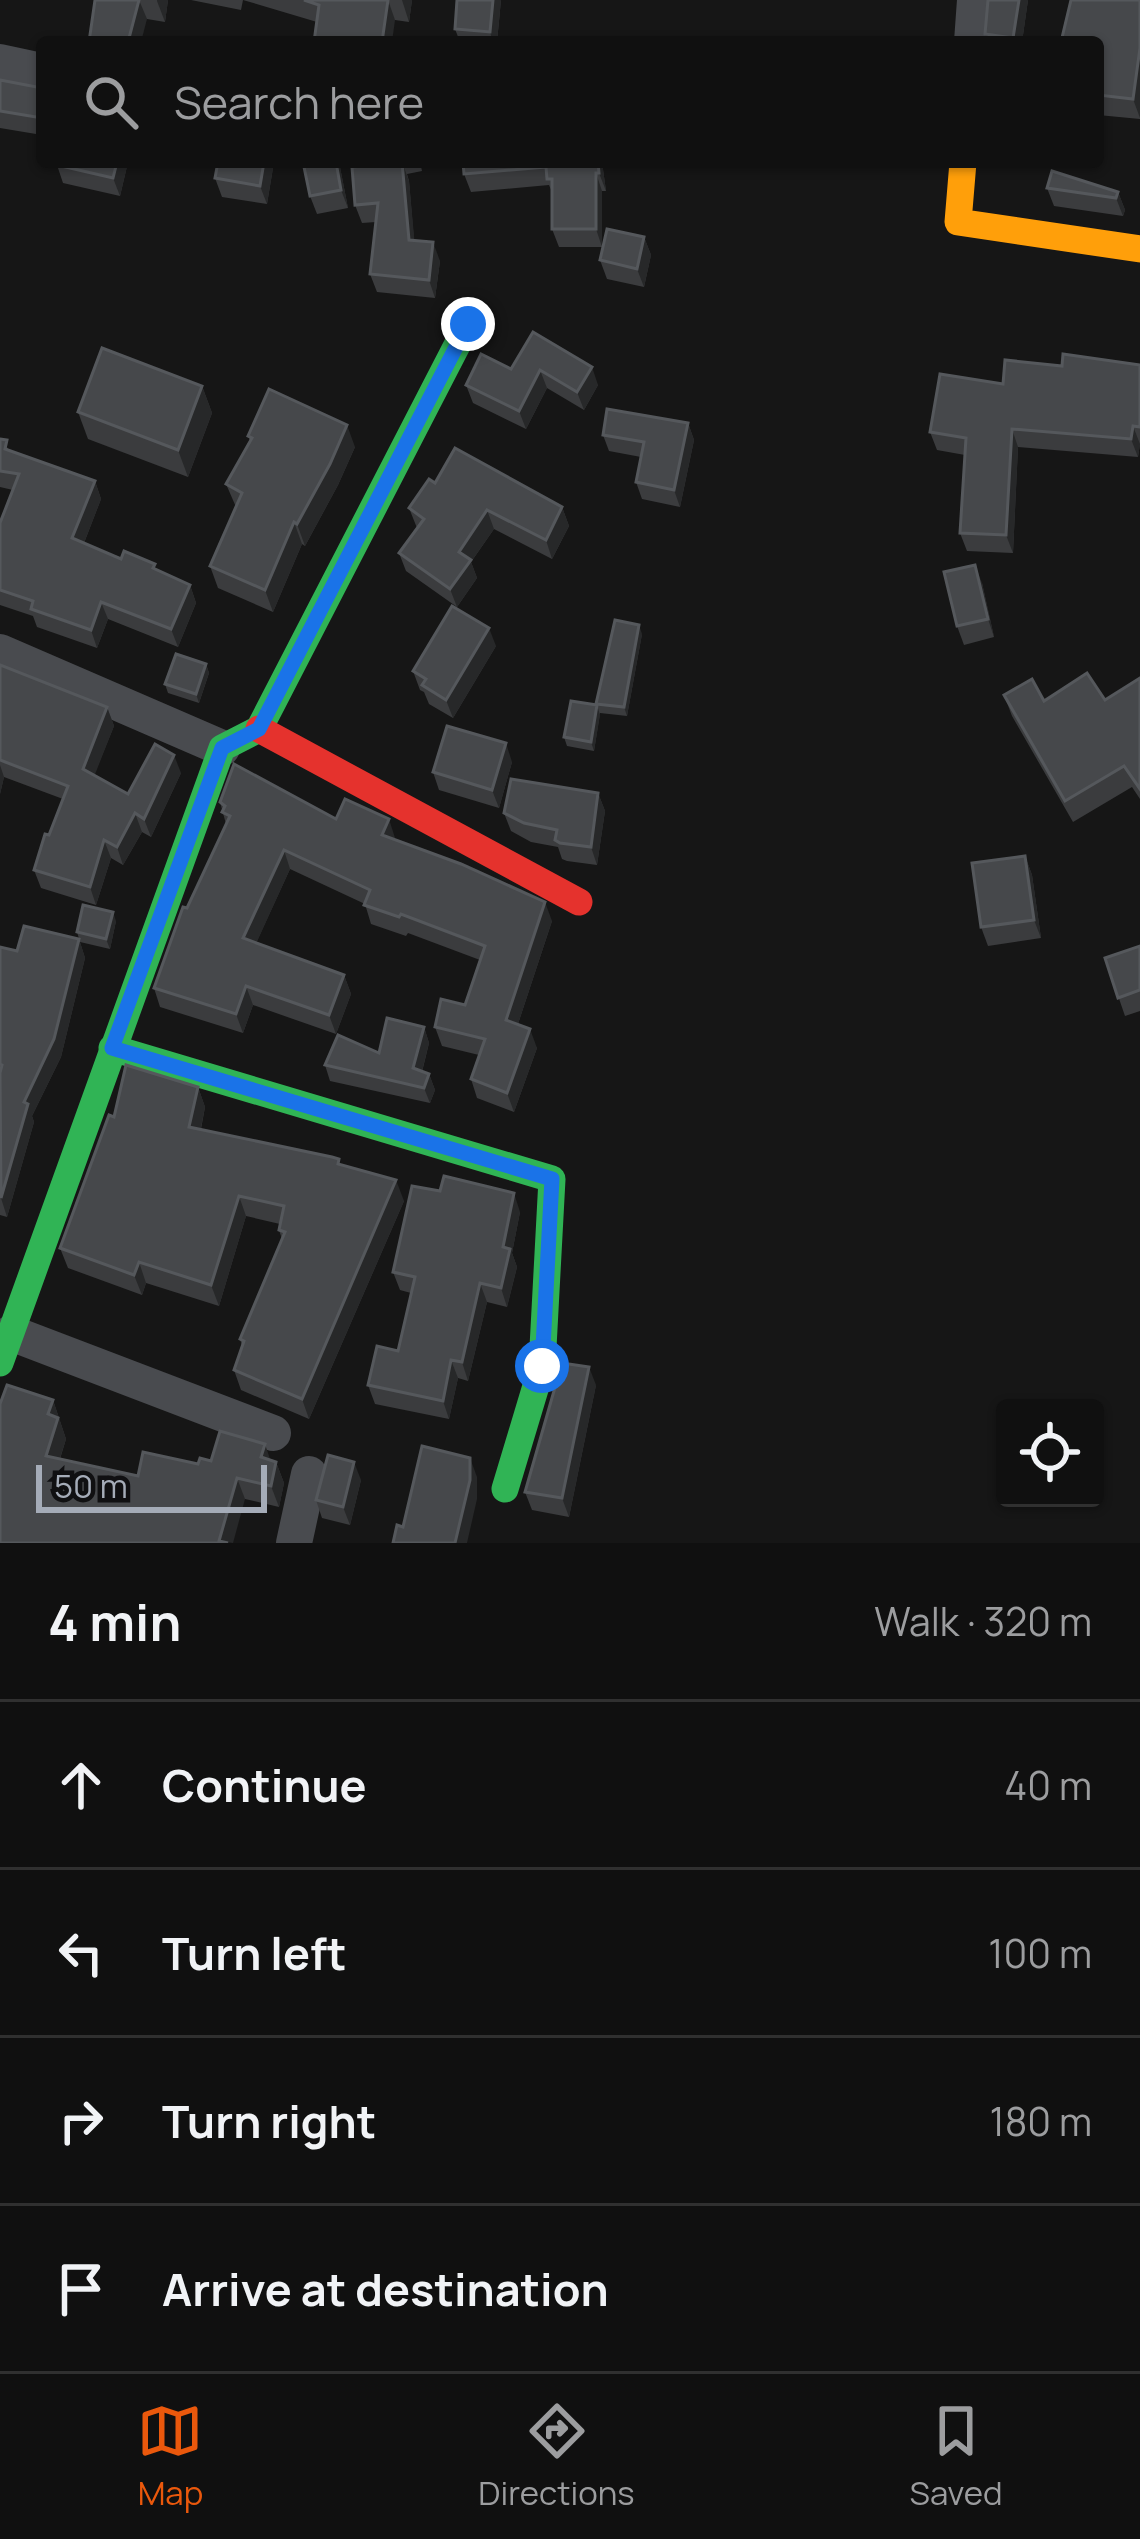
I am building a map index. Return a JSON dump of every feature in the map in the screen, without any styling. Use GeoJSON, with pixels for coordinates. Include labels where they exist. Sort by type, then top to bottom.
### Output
{"type":"FeatureCollection","features":[{"type":"Feature","properties":{"kind":"street"},"geometry":{"type":"LineString","coordinates":[[972,36],[975,0]]}},
{"type":"Feature","properties":{"kind":"street"},"geometry":{"type":"LineString","coordinates":[[0,62],[36,70]]}},
{"type":"Feature","properties":{"kind":"street"},"geometry":{"type":"LineString","coordinates":[[962,168],[958,222],[1140,249]]}},
{"type":"Feature","properties":{"kind":"street"},"geometry":{"type":"LineString","coordinates":[[273,1433],[6,1348],[222,748],[259,729],[468,324]]}},
{"type":"Feature","properties":{"kind":"street"},"geometry":{"type":"LineString","coordinates":[[0,652],[222,748]]}},
{"type":"Feature","properties":{"kind":"street"},"geometry":{"type":"LineString","coordinates":[[259,729],[579,902]]}},
{"type":"Feature","properties":{"kind":"street"},"geometry":{"type":"LineString","coordinates":[[112,1048],[552,1179],[542,1366],[505,1489]]}},
{"type":"Feature","properties":{"kind":"street"},"geometry":{"type":"LineString","coordinates":[[293,1543],[309,1474]]}},
{"type":"Feature","properties":{"kind":"building"},"geometry":{"type":"Polygon","coordinates":[[[95,0],[139,0],[130,36],[90,36],[95,0]]]}},
{"type":"Feature","properties":{"kind":"building"},"geometry":{"type":"Polygon","coordinates":[[[304,0],[388,0],[383,36],[315,36],[319,5],[304,0]]]}},
{"type":"Feature","properties":{"kind":"building"},"geometry":{"type":"Polygon","coordinates":[[[457,0],[493,0],[490,32],[455,29],[457,0]]]}},
{"type":"Feature","properties":{"kind":"building"},"geometry":{"type":"Polygon","coordinates":[[[988,0],[1019,0],[1013,36],[985,34],[988,0]]]}},
{"type":"Feature","properties":{"kind":"building"},"geometry":{"type":"Polygon","coordinates":[[[1071,0],[1140,0],[1133,99],[1104,96],[1104,36],[1062,36],[1071,0]]]}},
{"type":"Feature","properties":{"kind":"building"},"geometry":{"type":"Polygon","coordinates":[[[0,80],[36,87],[36,117],[0,111],[0,80]]]}},
{"type":"Feature","properties":{"kind":"building"},"geometry":{"type":"Polygon","coordinates":[[[70,168],[116,168],[113,178],[70,168]]]}},
{"type":"Feature","properties":{"kind":"building"},"geometry":{"type":"Polygon","coordinates":[[[217,168],[263,168],[260,186],[215,178],[217,168]]]}},
{"type":"Feature","properties":{"kind":"building"},"geometry":{"type":"Polygon","coordinates":[[[304,168],[337,168],[341,190],[310,196],[304,168]]]}},
{"type":"Feature","properties":{"kind":"building"},"geometry":{"type":"Polygon","coordinates":[[[352,168],[403,168],[409,240],[433,242],[429,280],[370,274],[378,203],[355,205],[352,168]]]}},
{"type":"Feature","properties":{"kind":"building"},"geometry":{"type":"Polygon","coordinates":[[[464,168],[534,168],[464,174],[464,168]]]}},
{"type":"Feature","properties":{"kind":"building"},"geometry":{"type":"Polygon","coordinates":[[[546,168],[599,168],[596,229],[552,229],[552,179],[547,179],[546,168]]]}},
{"type":"Feature","properties":{"kind":"building"},"geometry":{"type":"Polygon","coordinates":[[[1052,171],[1118,192],[1116,198],[1047,188],[1052,171]]]}},
{"type":"Feature","properties":{"kind":"building"},"geometry":{"type":"Polygon","coordinates":[[[607,229],[644,237],[637,269],[600,260],[607,229]]]}},
{"type":"Feature","properties":{"kind":"building"},"geometry":{"type":"Polygon","coordinates":[[[533,332],[592,367],[577,392],[540,370],[519,411],[466,385],[481,354],[511,369],[533,332]]]}},
{"type":"Feature","properties":{"kind":"building"},"geometry":{"type":"Polygon","coordinates":[[[102,348],[202,386],[178,450],[78,412],[102,348]]]}},
{"type":"Feature","properties":{"kind":"building"},"geometry":{"type":"Polygon","coordinates":[[[1063,354],[1140,365],[1140,427],[1133,426],[1131,439],[1012,429],[1006,535],[960,533],[966,438],[930,432],[940,374],[1003,384],[1005,360],[1062,366],[1063,354]]]}},
{"type":"Feature","properties":{"kind":"building"},"geometry":{"type":"Polygon","coordinates":[[[269,389],[347,425],[330,464],[297,524],[294,522],[265,590],[210,566],[242,493],[226,484],[252,438],[248,436],[269,389]]]}},
{"type":"Feature","properties":{"kind":"building"},"geometry":{"type":"Polygon","coordinates":[[[607,409],[688,423],[674,490],[636,482],[644,442],[603,435],[607,409]]]}},
{"type":"Feature","properties":{"kind":"building"},"geometry":{"type":"Polygon","coordinates":[[[0,439],[7,440],[5,449],[95,481],[72,538],[121,559],[124,551],[190,585],[171,629],[101,602],[91,630],[31,609],[33,601],[0,590],[0,523],[19,474],[0,471],[0,439]]]}},
{"type":"Feature","properties":{"kind":"building"},"geometry":{"type":"Polygon","coordinates":[[[455,448],[562,507],[546,540],[487,510],[459,552],[471,560],[450,589],[399,553],[424,519],[409,508],[429,479],[435,483],[455,448]]]}},
{"type":"Feature","properties":{"kind":"building"},"geometry":{"type":"Polygon","coordinates":[[[975,565],[988,619],[957,626],[944,572],[975,565]]]}},
{"type":"Feature","properties":{"kind":"building"},"geometry":{"type":"Polygon","coordinates":[[[452,606],[489,628],[446,700],[422,685],[426,679],[413,671],[452,606]]]}},
{"type":"Feature","properties":{"kind":"building"},"geometry":{"type":"Polygon","coordinates":[[[615,620],[639,625],[624,707],[596,704],[615,620]]]}},
{"type":"Feature","properties":{"kind":"building"},"geometry":{"type":"Polygon","coordinates":[[[176,654],[206,664],[196,694],[165,684],[176,654]]]}},
{"type":"Feature","properties":{"kind":"building"},"geometry":{"type":"Polygon","coordinates":[[[0,665],[107,707],[83,769],[128,794],[155,744],[174,755],[144,819],[135,813],[117,847],[104,840],[90,887],[34,870],[68,786],[0,760],[0,665]]]}},
{"type":"Feature","properties":{"kind":"building"},"geometry":{"type":"Polygon","coordinates":[[[1087,673],[1105,700],[1140,678],[1140,789],[1124,766],[1065,801],[1004,695],[1032,679],[1044,701],[1087,673]]]}},
{"type":"Feature","properties":{"kind":"building"},"geometry":{"type":"Polygon","coordinates":[[[571,701],[597,705],[591,742],[564,737],[571,701]]]}},
{"type":"Feature","properties":{"kind":"building"},"geometry":{"type":"Polygon","coordinates":[[[447,726],[506,743],[492,790],[433,772],[447,726]]]}},
{"type":"Feature","properties":{"kind":"building"},"geometry":{"type":"Polygon","coordinates":[[[234,764],[336,819],[345,799],[389,819],[382,835],[545,902],[506,1020],[530,1029],[507,1093],[471,1079],[485,1039],[435,1027],[441,999],[465,1005],[485,946],[364,905],[370,890],[284,850],[243,938],[344,975],[329,1015],[246,986],[236,1014],[154,988],[183,907],[187,908],[230,816],[222,812],[225,806],[220,802],[234,764]]]}},
{"type":"Feature","properties":{"kind":"building"},"geometry":{"type":"Polygon","coordinates":[[[511,779],[598,793],[591,847],[560,843],[555,840],[557,830],[504,813],[511,779]]]}},
{"type":"Feature","properties":{"kind":"building"},"geometry":{"type":"Polygon","coordinates":[[[1025,856],[1034,920],[981,927],[972,863],[1025,856]]]}},
{"type":"Feature","properties":{"kind":"building"},"geometry":{"type":"Polygon","coordinates":[[[83,905],[113,912],[106,939],[77,932],[83,905]]]}},
{"type":"Feature","properties":{"kind":"building"},"geometry":{"type":"Polygon","coordinates":[[[24,926],[79,939],[54,1039],[24,1102],[28,1104],[1,1198],[0,947],[17,951],[24,926]]]}},
{"type":"Feature","properties":{"kind":"building"},"geometry":{"type":"Polygon","coordinates":[[[1140,946],[1140,990],[1118,998],[1105,958],[1140,946]]]}},
{"type":"Feature","properties":{"kind":"building"},"geometry":{"type":"Polygon","coordinates":[[[387,1018],[424,1027],[413,1068],[429,1074],[424,1088],[325,1065],[338,1035],[379,1053],[387,1018]]]}},
{"type":"Feature","properties":{"kind":"building"},"geometry":{"type":"Polygon","coordinates":[[[126,1065],[198,1087],[189,1127],[332,1157],[339,1159],[338,1164],[396,1180],[302,1399],[234,1370],[244,1341],[240,1339],[285,1232],[279,1230],[284,1206],[239,1196],[211,1285],[139,1262],[134,1275],[60,1248],[109,1115],[114,1117],[126,1065]]]}},
{"type":"Feature","properties":{"kind":"building"},"geometry":{"type":"Polygon","coordinates":[[[444,1176],[514,1193],[503,1247],[510,1249],[501,1288],[480,1283],[462,1362],[451,1360],[443,1401],[368,1385],[377,1346],[398,1351],[415,1277],[393,1272],[412,1186],[440,1191],[444,1176]]]}},
{"type":"Feature","properties":{"kind":"building"},"geometry":{"type":"Polygon","coordinates":[[[562,1363],[589,1367],[562,1498],[525,1492],[562,1363]]]}},
{"type":"Feature","properties":{"kind":"building"},"geometry":{"type":"Polygon","coordinates":[[[7,1385],[53,1400],[48,1414],[58,1418],[46,1456],[138,1476],[143,1452],[198,1464],[200,1458],[211,1461],[220,1431],[265,1444],[261,1457],[276,1462],[271,1486],[237,1478],[219,1541],[228,1543],[0,1543],[0,1404],[7,1385]]]}},
{"type":"Feature","properties":{"kind":"building"},"geometry":{"type":"Polygon","coordinates":[[[422,1446],[470,1458],[470,1480],[455,1543],[393,1543],[397,1525],[403,1527],[422,1446]]]}},
{"type":"Feature","properties":{"kind":"building"},"geometry":{"type":"Polygon","coordinates":[[[328,1455],[354,1462],[343,1507],[316,1500],[328,1455]]]}},
{"type":"Feature","properties":{"kind":"traffic: fast"},"geometry":{"type":"LineString","coordinates":[[0,1363],[222,748],[259,729],[468,324]]}},
{"type":"Feature","properties":{"kind":"traffic: fast"},"geometry":{"type":"LineString","coordinates":[[112,1048],[552,1179],[542,1366],[505,1489]]}},
{"type":"Feature","properties":{"kind":"traffic: slow"},"geometry":{"type":"LineString","coordinates":[[962,168],[958,222],[1140,249]]}},
{"type":"Feature","properties":{"kind":"traffic: jam"},"geometry":{"type":"LineString","coordinates":[[259,729],[579,902]]}},
{"type":"Feature","properties":{"kind":"route"},"geometry":{"type":"LineString","coordinates":[[468,324],[259,729],[222,748],[112,1048],[552,1179],[542,1366]]}}]}
